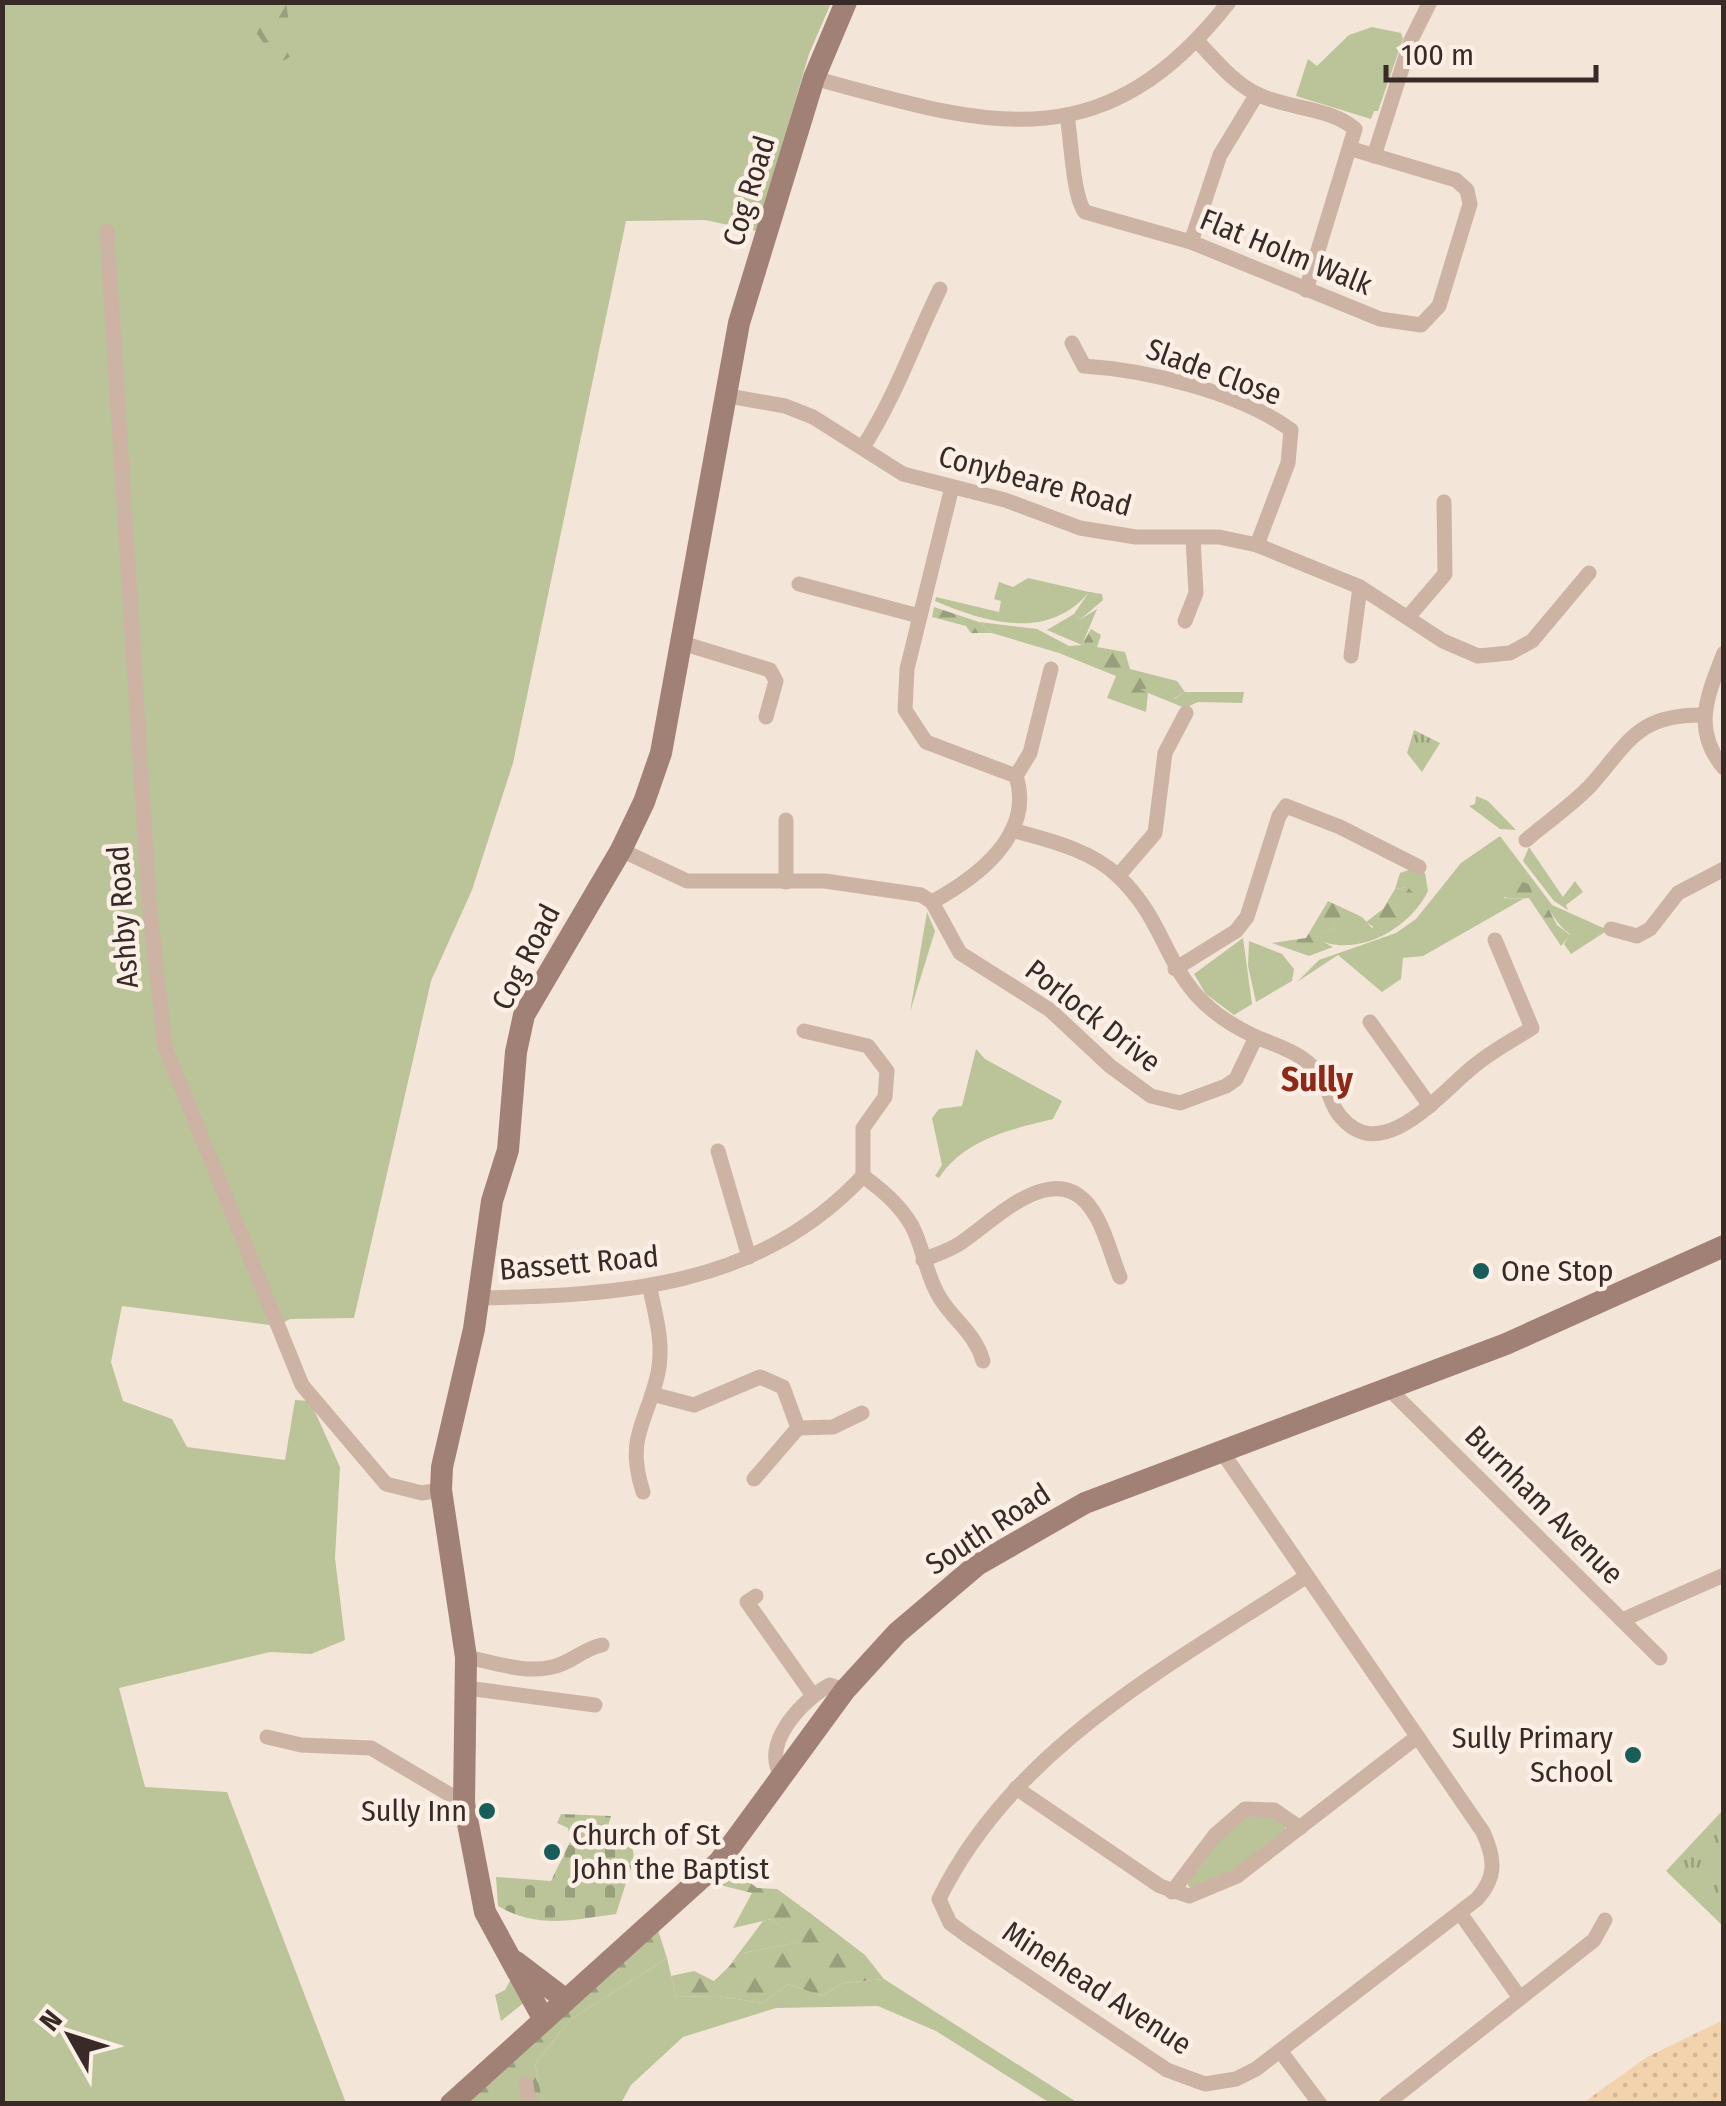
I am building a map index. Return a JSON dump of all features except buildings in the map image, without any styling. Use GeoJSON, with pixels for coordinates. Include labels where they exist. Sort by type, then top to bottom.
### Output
{"type":"FeatureCollection","features":[{"type":"Feature","properties":{"kind":"street","name":"Cog Road"},"geometry":{"type":"LineString","coordinates":[[544,2020],[485,1912],[464,1803],[466,1658],[441,1490],[442,1467],[478,1298],[492,1201],[508,1150],[516,1052],[524,1015],[621,850],[644,802],[661,752],[723,394],[740,323],[814,78],[846,2]]}},
{"type":"Feature","properties":{"kind":"street"},"geometry":{"type":"LineString","coordinates":[[814,78],[964,118],[1027,121],[1067,115],[1138,86],[1196,40],[1229,2]]}},
{"type":"Feature","properties":{"kind":"street"},"geometry":{"type":"LineString","coordinates":[[1352,149],[1374,156],[1406,53],[1430,2]]}},
{"type":"Feature","properties":{"kind":"street"},"geometry":{"type":"LineString","coordinates":[[1196,40],[1233,79],[1257,94],[1346,122],[1356,129],[1306,290]]}},
{"type":"Feature","properties":{"kind":"street"},"geometry":{"type":"LineString","coordinates":[[1191,242],[1220,154],[1257,94]]}},
{"type":"Feature","properties":{"kind":"street","name":"Flat Holm Walk"},"geometry":{"type":"LineString","coordinates":[[1067,115],[1081,208],[1090,214],[1191,242],[1306,290],[1392,322],[1415,326],[1426,322],[1438,306],[1470,204],[1467,190],[1456,180],[1374,156]]}},
{"type":"Feature","properties":{"kind":"street","name":"Ashby Road"},"geometry":{"type":"LineString","coordinates":[[108,231],[149,902],[164,1046],[302,1385],[386,1484],[411,1492],[441,1490]]}},
{"type":"Feature","properties":{"kind":"street"},"geometry":{"type":"LineString","coordinates":[[863,447],[892,398],[905,360],[940,290]]}},
{"type":"Feature","properties":{"kind":"street","name":"Slade Close"},"geometry":{"type":"LineString","coordinates":[[1072,344],[1084,366],[1145,373],[1253,409],[1291,430],[1288,462],[1257,545]]}},
{"type":"Feature","properties":{"kind":"street","name":"Conybeare Road"},"geometry":{"type":"LineString","coordinates":[[723,394],[785,406],[863,447],[902,474],[1093,531],[1220,537],[1257,545],[1360,586],[1464,653],[1510,653],[1548,626],[1589,573]]}},
{"type":"Feature","properties":{"kind":"street"},"geometry":{"type":"LineString","coordinates":[[621,850],[687,881],[825,881],[921,896],[932,902],[972,880],[1001,850],[1012,830],[1020,788],[1016,776],[992,764],[945,752],[915,730],[904,710],[902,690],[952,487]]}},
{"type":"Feature","properties":{"kind":"street"},"geometry":{"type":"LineString","coordinates":[[1410,616],[1446,574],[1444,502]]}},
{"type":"Feature","properties":{"kind":"street"},"geometry":{"type":"LineString","coordinates":[[1185,620],[1196,593],[1193,538]]}},
{"type":"Feature","properties":{"kind":"street"},"geometry":{"type":"LineString","coordinates":[[799,584],[919,616]]}},
{"type":"Feature","properties":{"kind":"street"},"geometry":{"type":"LineString","coordinates":[[1351,656],[1360,586]]}},
{"type":"Feature","properties":{"kind":"street"},"geometry":{"type":"LineString","coordinates":[[682,643],[770,670],[776,681],[766,717]]}},
{"type":"Feature","properties":{"kind":"street"},"geometry":{"type":"LineString","coordinates":[[1724,653],[1702,715],[1707,742],[1724,768]]}},
{"type":"Feature","properties":{"kind":"street"},"geometry":{"type":"LineString","coordinates":[[1016,776],[1030,753],[1052,669]]}},
{"type":"Feature","properties":{"kind":"street"},"geometry":{"type":"LineString","coordinates":[[1118,876],[1155,834],[1165,753],[1186,712]]}},
{"type":"Feature","properties":{"kind":"street"},"geometry":{"type":"LineString","coordinates":[[1526,840],[1589,787],[1633,734],[1671,715],[1702,715]]}},
{"type":"Feature","properties":{"kind":"street"},"geometry":{"type":"LineString","coordinates":[[1175,969],[1216,946],[1247,917],[1278,816],[1286,806],[1340,827],[1419,867]]}},
{"type":"Feature","properties":{"kind":"street"},"geometry":{"type":"LineString","coordinates":[[786,820],[786,882]]}},
{"type":"Feature","properties":{"kind":"street"},"geometry":{"type":"LineString","coordinates":[[1012,830],[1070,848],[1118,876],[1139,904],[1175,969],[1212,1013],[1309,1062],[1323,1080],[1336,1112],[1359,1130],[1392,1130],[1430,1106],[1478,1063],[1532,1028],[1495,940]]}},
{"type":"Feature","properties":{"kind":"street"},"geometry":{"type":"LineString","coordinates":[[1611,929],[1637,936],[1650,929],[1678,893],[1724,869]]}},
{"type":"Feature","properties":{"kind":"street","name":"Porlock Drive"},"geometry":{"type":"LineString","coordinates":[[932,902],[960,953],[1050,1010],[1110,1066],[1152,1096],[1180,1103],[1226,1086],[1236,1078],[1256,1037]]}},
{"type":"Feature","properties":{"kind":"street"},"geometry":{"type":"LineString","coordinates":[[1370,1022],[1430,1106]]}},
{"type":"Feature","properties":{"kind":"street"},"geometry":{"type":"LineString","coordinates":[[804,1032],[868,1046],[887,1070],[885,1097],[864,1128],[864,1176],[904,1215],[943,1302],[971,1331],[983,1362]]}},
{"type":"Feature","properties":{"kind":"street"},"geometry":{"type":"LineString","coordinates":[[718,1151],[749,1257]]}},
{"type":"Feature","properties":{"kind":"street","name":"Bassett Road"},"geometry":{"type":"LineString","coordinates":[[478,1298],[650,1289],[749,1257],[821,1213],[864,1176]]}},
{"type":"Feature","properties":{"kind":"street"},"geometry":{"type":"LineString","coordinates":[[923,1260],[956,1247],[1022,1196],[1041,1190],[1062,1191],[1082,1200],[1096,1215],[1120,1277]]}},
{"type":"Feature","properties":{"kind":"street","name":"South Road"},"geometry":{"type":"LineString","coordinates":[[451,2104],[719,1862],[845,1690],[934,1599],[1011,1543],[1085,1503],[1506,1344],[1724,1246]]}},
{"type":"Feature","properties":{"kind":"street"},"geometry":{"type":"LineString","coordinates":[[643,1492],[634,1449],[638,1425],[652,1394],[661,1344],[650,1289]]}},
{"type":"Feature","properties":{"kind":"street"},"geometry":{"type":"LineString","coordinates":[[652,1394],[694,1405],[760,1376],[783,1387],[798,1428]]}},
{"type":"Feature","properties":{"kind":"street","name":"Burnham Avenue"},"geometry":{"type":"LineString","coordinates":[[1390,1390],[1660,1658]]}},
{"type":"Feature","properties":{"kind":"street"},"geometry":{"type":"LineString","coordinates":[[754,1479],[798,1428],[833,1427],[862,1414]]}},
{"type":"Feature","properties":{"kind":"street","name":"Minehead Avenue"},"geometry":{"type":"LineString","coordinates":[[1222,1452],[1417,1737],[1492,1851],[1494,1864],[1486,1890],[1460,1913],[1281,2052],[1225,2082],[1205,2084],[1184,2078],[950,1923],[939,1899],[1016,1788],[1052,1751],[1102,1711],[1306,1576]]}},
{"type":"Feature","properties":{"kind":"street"},"geometry":{"type":"LineString","coordinates":[[1622,1620],[1724,1575]]}},
{"type":"Feature","properties":{"kind":"street"},"geometry":{"type":"LineString","coordinates":[[756,1596],[747,1602],[812,1694]]}},
{"type":"Feature","properties":{"kind":"street"},"geometry":{"type":"LineString","coordinates":[[466,1658],[530,1670],[554,1667],[584,1648],[602,1646]]}},
{"type":"Feature","properties":{"kind":"street"},"geometry":{"type":"LineString","coordinates":[[783,1777],[775,1767],[779,1742],[812,1694],[830,1685],[845,1690]]}},
{"type":"Feature","properties":{"kind":"street"},"geometry":{"type":"LineString","coordinates":[[467,1688],[595,1704]]}},
{"type":"Feature","properties":{"kind":"street"},"geometry":{"type":"LineString","coordinates":[[266,1737],[301,1744],[371,1748],[464,1803]]}},
{"type":"Feature","properties":{"kind":"street"},"geometry":{"type":"LineString","coordinates":[[1016,1788],[1172,1892],[1189,1896],[1209,1891],[1300,1828],[1417,1737]]}},
{"type":"Feature","properties":{"kind":"street"},"geometry":{"type":"LineString","coordinates":[[1172,1892],[1214,1835],[1245,1809],[1274,1810],[1300,1828]]}},
{"type":"Feature","properties":{"kind":"street"},"geometry":{"type":"LineString","coordinates":[[1460,1913],[1520,1998]]}},
{"type":"Feature","properties":{"kind":"street"},"geometry":{"type":"LineString","coordinates":[[1386,2104],[1594,1940],[1605,1920]]}},
{"type":"Feature","properties":{"kind":"street","name":"Cog Road"},"geometry":{"type":"LineString","coordinates":[[513,1962],[566,2000]]}},
{"type":"Feature","properties":{"kind":"street"},"geometry":{"type":"LineString","coordinates":[[1281,2052],[1320,2104]]}},
{"type":"Feature","properties":{"kind":"street"},"geometry":{"type":"LineString","coordinates":[[526,2084],[529,2104]]}},
{"type":"Feature","properties":{"kind":"green space"},"geometry":{"type":"Polygon","coordinates":[[[3,3],[831,3],[809,54],[757,231],[705,220],[626,221],[513,763],[472,890],[431,981],[354,1318],[290,1319],[277,1326],[122,1306],[111,1362],[123,1401],[172,1419],[187,1447],[285,1460],[295,1400],[310,1401],[340,1467],[335,1558],[345,1640],[311,1654],[270,1652],[119,1688],[145,1787],[227,1792],[346,2103],[3,2104],[3,3]]]}},
{"type":"Feature","properties":{"kind":"green space"},"geometry":{"type":"Polygon","coordinates":[[[236,3],[286,3],[294,54],[283,61],[267,48],[236,3]]]}},
{"type":"Feature","properties":{"kind":"green space"},"geometry":{"type":"Polygon","coordinates":[[[1372,27],[1401,33],[1403,39],[1378,111],[1374,111],[1371,119],[1296,96],[1308,59],[1317,66],[1349,35],[1372,27]]]}},
{"type":"Feature","properties":{"kind":"green space"},"geometry":{"type":"Polygon","coordinates":[[[1028,578],[1089,592],[1073,608],[1035,622],[994,621],[935,601],[936,597],[999,612],[1001,601],[994,599],[999,582],[1013,587],[1028,578]]]}},
{"type":"Feature","properties":{"kind":"green space"},"geometry":{"type":"Polygon","coordinates":[[[1089,592],[1102,594],[1103,600],[1081,619],[1074,614],[1089,592]]]}},
{"type":"Feature","properties":{"kind":"green space"},"geometry":{"type":"Polygon","coordinates":[[[934,607],[979,622],[992,633],[971,633],[966,626],[932,617],[934,607]]]}},
{"type":"Feature","properties":{"kind":"green space"},"geometry":{"type":"Polygon","coordinates":[[[1097,609],[1082,645],[1047,630],[1074,614],[1081,619],[1097,609]]]}},
{"type":"Feature","properties":{"kind":"green space"},"geometry":{"type":"Polygon","coordinates":[[[979,622],[1037,629],[1069,646],[1059,653],[992,633],[979,622]]]}},
{"type":"Feature","properties":{"kind":"green space"},"geometry":{"type":"Polygon","coordinates":[[[1091,629],[1101,635],[1097,647],[1125,652],[1130,669],[1177,681],[1185,692],[1173,699],[1166,688],[1140,689],[1148,693],[1146,712],[1107,698],[1116,676],[1059,653],[1069,646],[1082,645],[1091,629]]]}},
{"type":"Feature","properties":{"kind":"green space"},"geometry":{"type":"Polygon","coordinates":[[[1136,688],[1166,688],[1174,699],[1185,692],[1244,692],[1242,703],[1198,702],[1185,708],[1136,688]]]}},
{"type":"Feature","properties":{"kind":"green space"},"geometry":{"type":"Polygon","coordinates":[[[1414,730],[1440,743],[1422,772],[1407,753],[1414,730]]]}},
{"type":"Feature","properties":{"kind":"green space"},"geometry":{"type":"Polygon","coordinates":[[[1476,796],[1488,801],[1516,830],[1500,829],[1469,806],[1475,804],[1476,796]]]}},
{"type":"Feature","properties":{"kind":"green space"},"geometry":{"type":"Polygon","coordinates":[[[1500,836],[1552,905],[1608,930],[1571,954],[1564,944],[1570,934],[1533,894],[1529,884],[1503,879],[1504,898],[1523,899],[1423,956],[1403,958],[1401,979],[1382,992],[1338,955],[1297,982],[1319,960],[1396,933],[1416,919],[1461,863],[1500,836]]]}},
{"type":"Feature","properties":{"kind":"green space"},"geometry":{"type":"Polygon","coordinates":[[[1529,847],[1563,897],[1575,881],[1583,892],[1566,905],[1568,910],[1554,901],[1523,861],[1529,847]]]}},
{"type":"Feature","properties":{"kind":"green space"},"geometry":{"type":"Polygon","coordinates":[[[1415,868],[1425,873],[1428,891],[1419,906],[1393,930],[1361,943],[1344,945],[1313,937],[1332,929],[1342,913],[1350,919],[1362,917],[1372,928],[1397,907],[1408,887],[1395,889],[1400,873],[1415,868]]]}},
{"type":"Feature","properties":{"kind":"green space"},"geometry":{"type":"Polygon","coordinates":[[[1489,872],[1529,884],[1533,894],[1544,900],[1557,925],[1570,935],[1561,946],[1529,898],[1508,898],[1490,889],[1482,877],[1489,872]]]}},
{"type":"Feature","properties":{"kind":"green space"},"geometry":{"type":"Polygon","coordinates":[[[1408,887],[1415,895],[1410,904],[1397,907],[1401,920],[1383,933],[1366,922],[1383,909],[1395,889],[1408,887]]]}},
{"type":"Feature","properties":{"kind":"green space"},"geometry":{"type":"Polygon","coordinates":[[[1328,901],[1362,917],[1349,920],[1342,914],[1332,929],[1314,937],[1333,947],[1309,956],[1272,943],[1306,938],[1328,901]]]}},
{"type":"Feature","properties":{"kind":"green space"},"geometry":{"type":"Polygon","coordinates":[[[927,912],[935,931],[910,1012],[927,912]]]}},
{"type":"Feature","properties":{"kind":"green space"},"geometry":{"type":"Polygon","coordinates":[[[1243,938],[1252,1004],[1234,1015],[1206,994],[1194,974],[1243,938]]]}},
{"type":"Feature","properties":{"kind":"green space"},"geometry":{"type":"Polygon","coordinates":[[[1249,941],[1282,954],[1294,969],[1292,981],[1256,1002],[1248,966],[1249,941]]]}},
{"type":"Feature","properties":{"kind":"green space"},"geometry":{"type":"Polygon","coordinates":[[[976,1049],[985,1059],[1062,1101],[1053,1119],[975,1145],[939,1178],[935,1176],[942,1165],[932,1118],[939,1109],[962,1106],[976,1049]]]}},
{"type":"Feature","properties":{"kind":"green space"},"geometry":{"type":"Polygon","coordinates":[[[1723,1810],[1723,1926],[1666,1871],[1723,1810]]]}},
{"type":"Feature","properties":{"kind":"green space"},"geometry":{"type":"Polygon","coordinates":[[[1250,1813],[1265,1813],[1284,1823],[1286,1829],[1231,1873],[1195,1889],[1188,1886],[1188,1879],[1226,1830],[1250,1813]]]}},
{"type":"Feature","properties":{"kind":"green space"},"geometry":{"type":"Polygon","coordinates":[[[561,1814],[611,1816],[605,1836],[632,1843],[634,1858],[616,1914],[541,1920],[498,1906],[496,1877],[551,1881],[571,1840],[568,1828],[557,1823],[561,1814]]]}},
{"type":"Feature","properties":{"kind":"green space"},"geometry":{"type":"Polygon","coordinates":[[[733,1869],[757,1888],[777,1889],[810,1913],[865,1955],[884,1979],[843,1983],[822,1996],[788,1984],[763,2003],[717,1996],[676,1997],[671,1976],[694,1971],[714,1981],[743,1953],[799,1942],[771,1919],[733,1928],[752,1893],[720,1885],[733,1869]]]}},
{"type":"Feature","properties":{"kind":"green space"},"geometry":{"type":"Polygon","coordinates":[[[771,1919],[800,1942],[743,1953],[727,1969],[763,1921],[771,1919]]]}},
{"type":"Feature","properties":{"kind":"green space"},"geometry":{"type":"Polygon","coordinates":[[[657,1927],[667,1958],[570,2020],[535,2064],[543,2103],[459,2104],[657,1927]]]}},
{"type":"Feature","properties":{"kind":"green space"},"geometry":{"type":"Polygon","coordinates":[[[667,1958],[676,1997],[717,1996],[763,2003],[788,1984],[822,1996],[843,1983],[884,1979],[1078,2103],[1050,2103],[936,2031],[878,2006],[776,2008],[683,2037],[631,2085],[621,2103],[543,2103],[535,2064],[570,2020],[667,1958]]]}},
{"type":"Feature","properties":{"kind":"green space"},"geometry":{"type":"Polygon","coordinates":[[[511,1979],[526,2001],[501,2021],[495,1995],[505,1990],[511,1979]]]}},
{"type":"Feature","properties":{"kind":"sand"},"geometry":{"type":"Polygon","coordinates":[[[1723,2020],[1723,2103],[1583,2103],[1647,2057],[1723,2020]]]}},
{"type":"Feature","properties":{"kind":"place","name":"One Stop"},"geometry":{"type":"Point","coordinates":[1481,1271]}},
{"type":"Feature","properties":{"kind":"place","name":"Sully Primary School"},"geometry":{"type":"Point","coordinates":[1633,1755]}},
{"type":"Feature","properties":{"kind":"place","name":"Sully Inn"},"geometry":{"type":"Point","coordinates":[487,1811]}},
{"type":"Feature","properties":{"kind":"place","name":"Church of St John the Baptist"},"geometry":{"type":"Point","coordinates":[552,1852]}},
{"type":"Feature","properties":{"kind":"district","name":"Sully"},"geometry":{"type":"Point","coordinates":[1317,1079]}}]}
